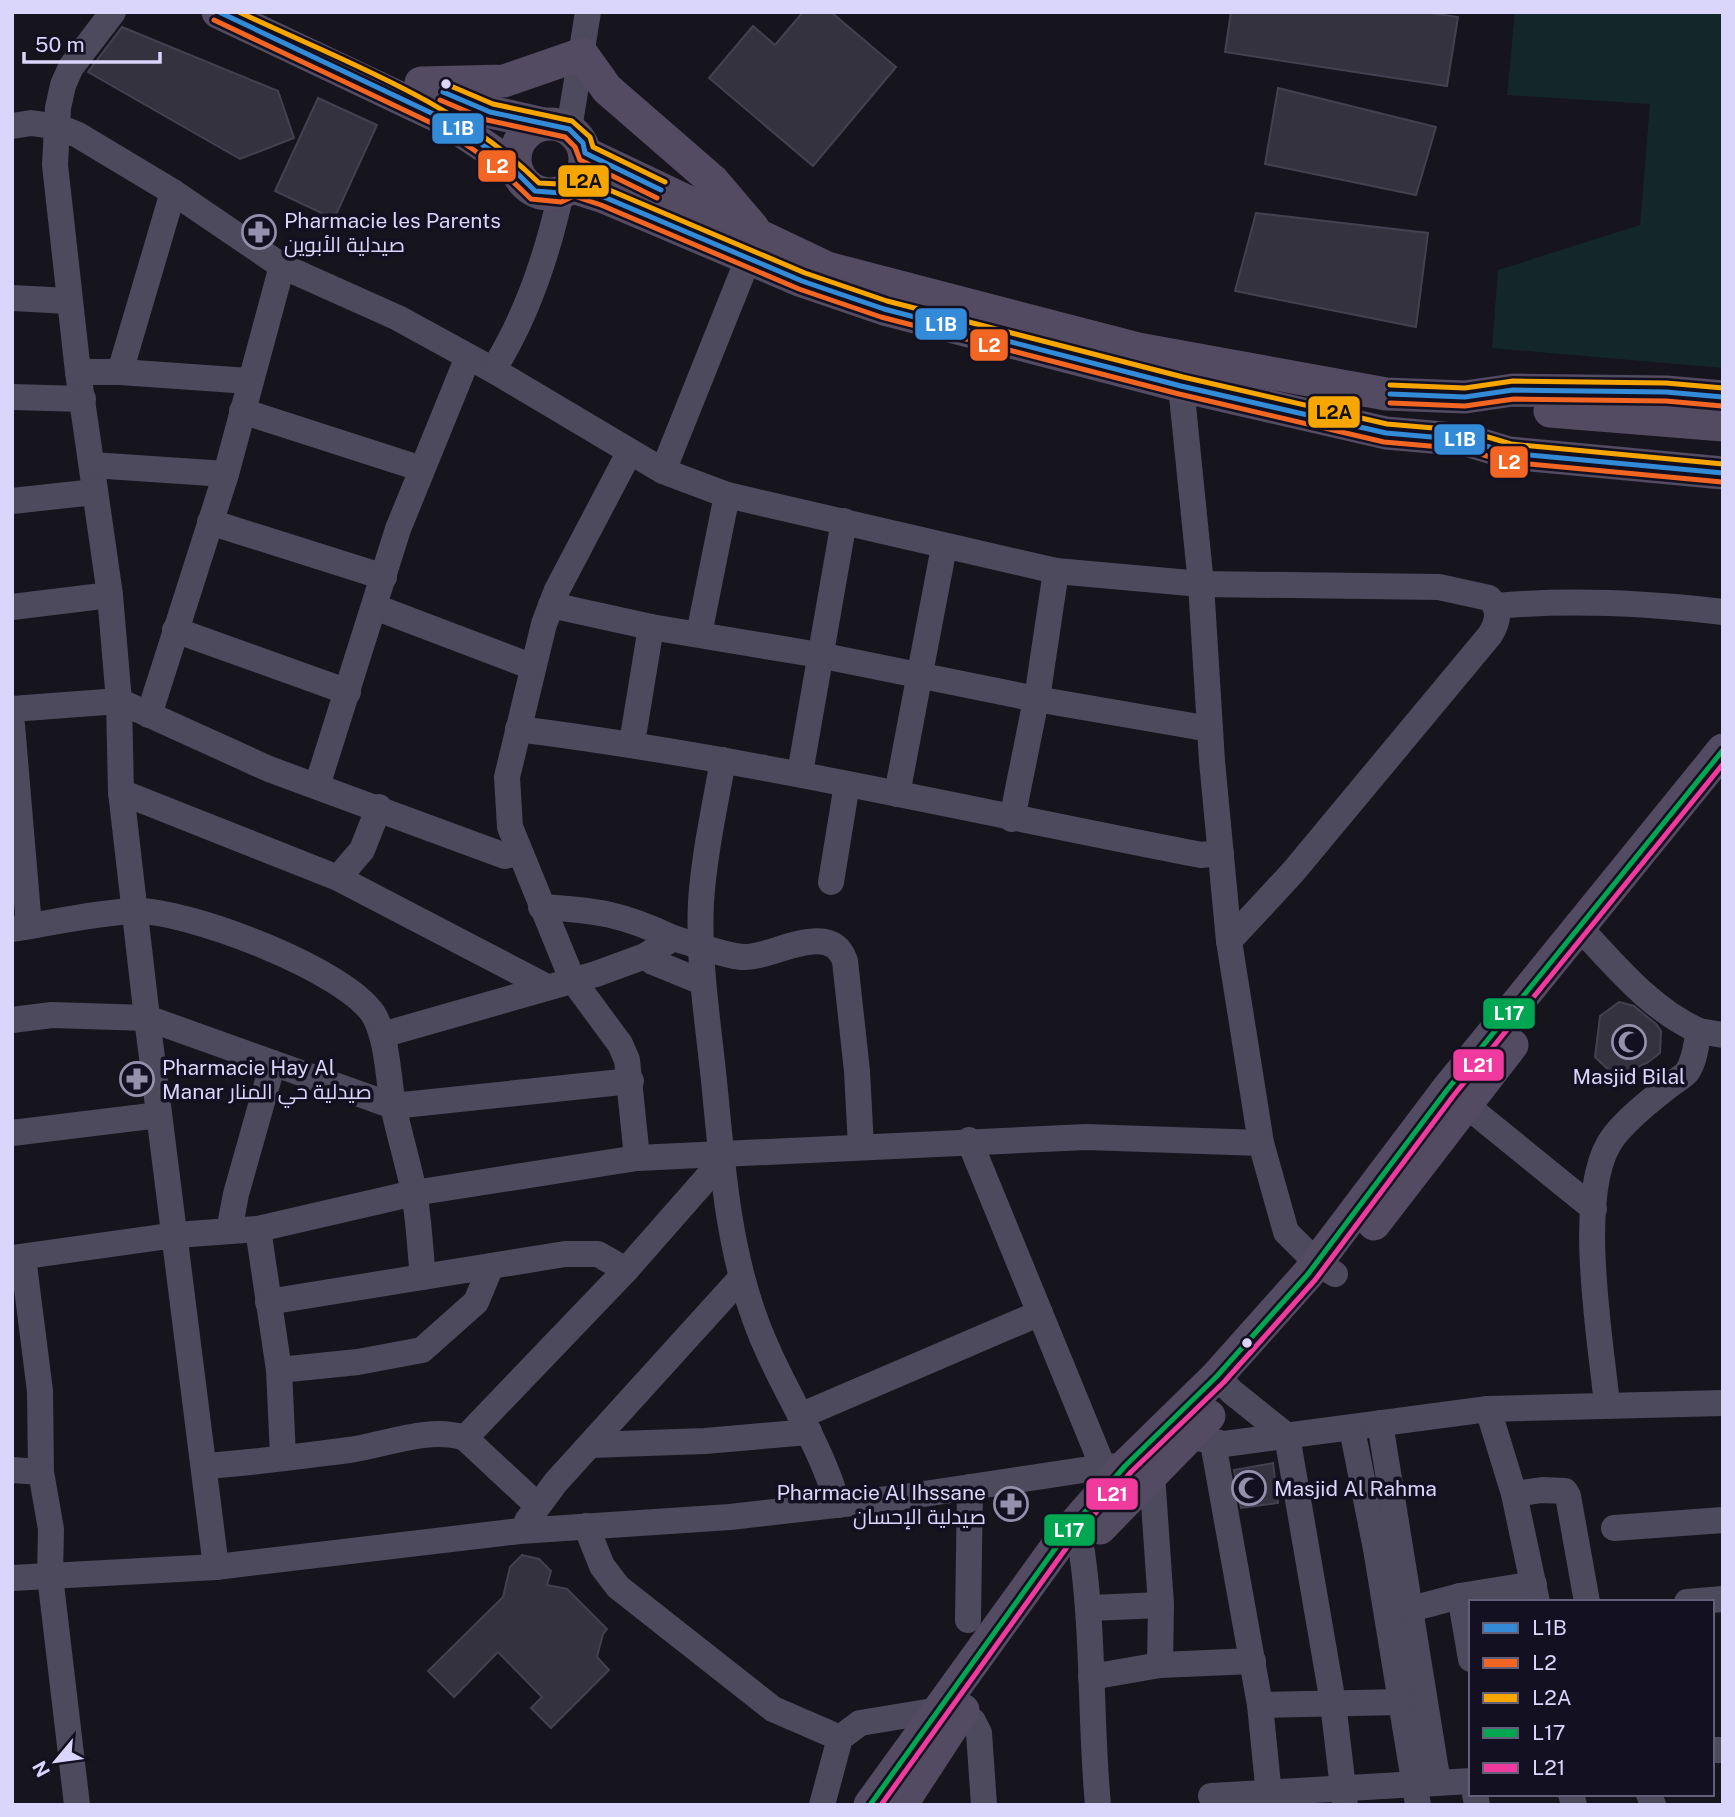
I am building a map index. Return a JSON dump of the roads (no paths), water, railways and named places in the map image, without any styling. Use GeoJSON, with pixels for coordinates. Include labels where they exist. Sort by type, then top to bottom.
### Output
{"type":"FeatureCollection","features":[{"type":"Feature","properties":{"kind":"main road"},"geometry":{"type":"LineString","coordinates":[[218,12],[444,119],[502,158],[525,184],[535,191],[567,190],[604,197],[753,247],[1138,349],[1386,394],[1465,397],[1513,390],[1666,392],[1723,397]]}},
{"type":"Feature","properties":{"kind":"main road"},"geometry":{"type":"LineString","coordinates":[[269,12],[471,106],[566,135],[753,247],[884,309],[1181,386],[1386,433],[1466,440],[1509,453],[1723,473]]}},
{"type":"Feature","properties":{"kind":"main road"},"geometry":{"type":"LineString","coordinates":[[421,83],[504,80],[582,54],[607,89],[713,181],[753,247]]}},
{"type":"Feature","properties":{"kind":"main road"},"geometry":{"type":"LineString","coordinates":[[517,173],[514,156],[520,140],[528,131],[566,135]]}},
{"type":"Feature","properties":{"kind":"main road"},"geometry":{"type":"LineString","coordinates":[[566,135],[581,177],[567,190]]}},
{"type":"Feature","properties":{"kind":"main road"},"geometry":{"type":"LineString","coordinates":[[1465,397],[1512,409],[1723,425]]}},
{"type":"Feature","properties":{"kind":"main road"},"geometry":{"type":"LineString","coordinates":[[1466,440],[1510,433],[1723,450]]}},
{"type":"Feature","properties":{"kind":"main road"},"geometry":{"type":"LineString","coordinates":[[901,1805],[947,1710],[1065,1535],[1126,1469],[1192,1432],[1225,1384],[1326,1269],[1456,1097],[1585,934],[1723,750]]}},
{"type":"Feature","properties":{"kind":"main road"},"geometry":{"type":"LineString","coordinates":[[1585,934],[1723,780]]}},
{"type":"Feature","properties":{"kind":"main road"},"geometry":{"type":"LineString","coordinates":[[870,1805],[1082,1552],[1112,1512],[1126,1469]]}},
{"type":"Feature","properties":{"kind":"street"},"geometry":{"type":"LineString","coordinates":[[113,12],[71,67],[63,85],[58,108],[55,165],[78,372],[110,595],[120,701],[121,792],[216,1567]]}},
{"type":"Feature","properties":{"kind":"street"},"geometry":{"type":"LineString","coordinates":[[566,135],[588,12]]}},
{"type":"Feature","properties":{"kind":"street"},"geometry":{"type":"LineString","coordinates":[[12,127],[31,123],[59,127],[78,135],[173,192],[282,266],[398,318],[493,370],[663,471],[727,495],[1056,571],[1201,584],[1439,587],[1483,594],[1496,606],[1558,601],[1657,605],[1723,612]]}},
{"type":"Feature","properties":{"kind":"street"},"geometry":{"type":"LineString","coordinates":[[493,370],[506,349],[567,190]]}},
{"type":"Feature","properties":{"kind":"street"},"geometry":{"type":"LineString","coordinates":[[120,372],[173,192]]}},
{"type":"Feature","properties":{"kind":"street"},"geometry":{"type":"LineString","coordinates":[[663,471],[753,247]]}},
{"type":"Feature","properties":{"kind":"street"},"geometry":{"type":"LineString","coordinates":[[149,715],[226,474],[282,266]]}},
{"type":"Feature","properties":{"kind":"street"},"geometry":{"type":"LineString","coordinates":[[12,298],[69,301]]}},
{"type":"Feature","properties":{"kind":"street"},"geometry":{"type":"LineString","coordinates":[[317,786],[384,577],[422,469],[468,357]]}},
{"type":"Feature","properties":{"kind":"street"},"geometry":{"type":"LineString","coordinates":[[78,372],[120,372],[249,381]]}},
{"type":"Feature","properties":{"kind":"street"},"geometry":{"type":"LineString","coordinates":[[1181,386],[1201,584],[1210,729],[1229,941],[1261,1143],[1286,1232],[1326,1269]]}},
{"type":"Feature","properties":{"kind":"street"},"geometry":{"type":"LineString","coordinates":[[12,397],[83,399]]}},
{"type":"Feature","properties":{"kind":"street"},"geometry":{"type":"LineString","coordinates":[[242,411],[422,469]]}},
{"type":"Feature","properties":{"kind":"street"},"geometry":{"type":"LineString","coordinates":[[559,983],[541,907],[510,827],[507,777],[551,605],[629,453]]}},
{"type":"Feature","properties":{"kind":"street"},"geometry":{"type":"LineString","coordinates":[[92,465],[226,474]]}},
{"type":"Feature","properties":{"kind":"street"},"geometry":{"type":"LineString","coordinates":[[12,501],[95,492]]}},
{"type":"Feature","properties":{"kind":"street"},"geometry":{"type":"LineString","coordinates":[[699,634],[727,495]]}},
{"type":"Feature","properties":{"kind":"street"},"geometry":{"type":"LineString","coordinates":[[800,773],[844,521]]}},
{"type":"Feature","properties":{"kind":"street"},"geometry":{"type":"LineString","coordinates":[[210,522],[384,577]]}},
{"type":"Feature","properties":{"kind":"street"},"geometry":{"type":"LineString","coordinates":[[897,794],[944,547]]}},
{"type":"Feature","properties":{"kind":"street"},"geometry":{"type":"LineString","coordinates":[[1012,818],[1036,699],[1056,571]]}},
{"type":"Feature","properties":{"kind":"street"},"geometry":{"type":"LineString","coordinates":[[12,607],[110,595]]}},
{"type":"Feature","properties":{"kind":"street"},"geometry":{"type":"LineString","coordinates":[[551,605],[651,628],[819,655],[1036,699],[1210,729]]}},
{"type":"Feature","properties":{"kind":"street"},"geometry":{"type":"LineString","coordinates":[[1229,941],[1293,872],[1463,669],[1495,627],[1496,606]]}},
{"type":"Feature","properties":{"kind":"street"},"geometry":{"type":"LineString","coordinates":[[375,607],[533,667]]}},
{"type":"Feature","properties":{"kind":"street"},"geometry":{"type":"LineString","coordinates":[[632,743],[651,628]]}},
{"type":"Feature","properties":{"kind":"street"},"geometry":{"type":"LineString","coordinates":[[175,630],[348,692]]}},
{"type":"Feature","properties":{"kind":"street"},"geometry":{"type":"LineString","coordinates":[[12,709],[120,701],[226,752],[505,856],[520,852]]}},
{"type":"Feature","properties":{"kind":"street"},"geometry":{"type":"LineString","coordinates":[[12,725],[21,928],[135,911],[221,930],[321,972],[351,990],[367,1006],[382,1035],[393,1106],[414,1193],[423,1277]]}},
{"type":"Feature","properties":{"kind":"street"},"geometry":{"type":"LineString","coordinates":[[518,729],[632,743],[800,773],[1201,855],[1221,853]]}},
{"type":"Feature","properties":{"kind":"street"},"geometry":{"type":"LineString","coordinates":[[723,760],[701,899],[700,945],[721,1159],[741,1279],[773,1362],[829,1471],[838,1505]]}},
{"type":"Feature","properties":{"kind":"street"},"geometry":{"type":"LineString","coordinates":[[831,882],[847,784]]}},
{"type":"Feature","properties":{"kind":"street"},"geometry":{"type":"LineString","coordinates":[[121,792],[338,878],[559,983],[620,1044],[627,1060],[631,1081],[637,1158]]}},
{"type":"Feature","properties":{"kind":"street"},"geometry":{"type":"LineString","coordinates":[[338,878],[362,850],[379,807]]}},
{"type":"Feature","properties":{"kind":"street"},"geometry":{"type":"LineString","coordinates":[[541,907],[589,909],[633,919],[673,938],[743,957],[817,942],[832,943],[845,961],[851,1000],[861,1147]]}},
{"type":"Feature","properties":{"kind":"street"},"geometry":{"type":"LineString","coordinates":[[1585,934],[1674,1020],[1711,1033],[1686,1073],[1613,1137],[1598,1172],[1593,1267],[1607,1405]]}},
{"type":"Feature","properties":{"kind":"street"},"geometry":{"type":"LineString","coordinates":[[382,1035],[596,974],[645,956],[673,938]]}},
{"type":"Feature","properties":{"kind":"street"},"geometry":{"type":"LineString","coordinates":[[645,956],[653,962],[702,982]]}},
{"type":"Feature","properties":{"kind":"street"},"geometry":{"type":"LineString","coordinates":[[12,1020],[52,1015],[147,1018],[393,1106],[631,1081]]}},
{"type":"Feature","properties":{"kind":"street"},"geometry":{"type":"LineString","coordinates":[[229,1231],[236,1194],[273,1063]]}},
{"type":"Feature","properties":{"kind":"street"},"geometry":{"type":"LineString","coordinates":[[1456,1097],[1594,1209]]}},
{"type":"Feature","properties":{"kind":"street"},"geometry":{"type":"LineString","coordinates":[[12,1133],[159,1115]]}},
{"type":"Feature","properties":{"kind":"street"},"geometry":{"type":"LineString","coordinates":[[78,1805],[50,1576],[51,1529],[25,1360],[17,1258],[176,1235],[258,1229],[414,1193],[637,1158],[721,1159],[969,1140],[1086,1137],[1261,1143]]}},
{"type":"Feature","properties":{"kind":"street"},"geometry":{"type":"LineString","coordinates":[[969,1140],[1040,1313],[1126,1469],[1161,1605],[1160,1665]]}},
{"type":"Feature","properties":{"kind":"street"},"geometry":{"type":"LineString","coordinates":[[465,1438],[626,1270],[721,1159]]}},
{"type":"Feature","properties":{"kind":"street"},"geometry":{"type":"LineString","coordinates":[[258,1229],[279,1370],[283,1456]]}},
{"type":"Feature","properties":{"kind":"street"},"geometry":{"type":"LineString","coordinates":[[268,1302],[565,1254],[598,1254],[626,1270]]}},
{"type":"Feature","properties":{"kind":"street"},"geometry":{"type":"LineString","coordinates":[[279,1370],[358,1362],[422,1350],[476,1302],[491,1266]]}},
{"type":"Feature","properties":{"kind":"street"},"geometry":{"type":"LineString","coordinates":[[520,1531],[590,1445],[741,1279]]}},
{"type":"Feature","properties":{"kind":"street"},"geometry":{"type":"LineString","coordinates":[[590,1445],[705,1441],[804,1424],[1040,1313]]}},
{"type":"Feature","properties":{"kind":"street"},"geometry":{"type":"LineString","coordinates":[[1225,1384],[1287,1436],[1333,1703],[1344,1796]]}},
{"type":"Feature","properties":{"kind":"street"},"geometry":{"type":"LineString","coordinates":[[1269,1799],[1253,1661],[1192,1432],[1287,1436],[1488,1409],[1723,1403]]}},
{"type":"Feature","properties":{"kind":"street"},"geometry":{"type":"LineString","coordinates":[[1411,1609],[1460,1596],[1536,1593],[1514,1494],[1488,1409]]}},
{"type":"Feature","properties":{"kind":"street"},"geometry":{"type":"LineString","coordinates":[[1380,1423],[1411,1609],[1423,1791]]}},
{"type":"Feature","properties":{"kind":"street"},"geometry":{"type":"LineString","coordinates":[[1352,1429],[1402,1702],[1423,1791]]}},
{"type":"Feature","properties":{"kind":"street"},"geometry":{"type":"LineString","coordinates":[[205,1466],[350,1449],[436,1434],[465,1438],[538,1506]]}},
{"type":"Feature","properties":{"kind":"street"},"geometry":{"type":"LineString","coordinates":[[12,1578],[216,1567],[520,1531],[730,1517],[1126,1469]]}},
{"type":"Feature","properties":{"kind":"street"},"geometry":{"type":"LineString","coordinates":[[12,1470],[41,1472]]}},
{"type":"Feature","properties":{"kind":"street"},"geometry":{"type":"LineString","coordinates":[[968,1620],[970,1487]]}},
{"type":"Feature","properties":{"kind":"street"},"geometry":{"type":"LineString","coordinates":[[1514,1494],[1558,1490],[1565,1491],[1569,1496],[1587,1600]]}},
{"type":"Feature","properties":{"kind":"street"},"geometry":{"type":"LineString","coordinates":[[1614,1528],[1723,1520]]}},
{"type":"Feature","properties":{"kind":"street"},"geometry":{"type":"LineString","coordinates":[[586,1526],[602,1566],[618,1587],[773,1709],[839,1738]]}},
{"type":"Feature","properties":{"kind":"street"},"geometry":{"type":"LineString","coordinates":[[1082,1552],[1090,1608],[1098,1805]]}},
{"type":"Feature","properties":{"kind":"street"},"geometry":{"type":"LineString","coordinates":[[1460,1596],[1469,1648]]}},
{"type":"Feature","properties":{"kind":"street"},"geometry":{"type":"LineString","coordinates":[[1090,1608],[1161,1605]]}},
{"type":"Feature","properties":{"kind":"street"},"geometry":{"type":"LineString","coordinates":[[1091,1677],[1160,1665],[1253,1661]]}},
{"type":"Feature","properties":{"kind":"street"},"geometry":{"type":"LineString","coordinates":[[1260,1705],[1402,1702]]}},
{"type":"Feature","properties":{"kind":"street"},"geometry":{"type":"LineString","coordinates":[[822,1805],[839,1738],[860,1723],[947,1710],[973,1721],[979,1733],[984,1805]]}},
{"type":"Feature","properties":{"kind":"street"},"geometry":{"type":"LineString","coordinates":[[1211,1796],[1269,1799],[1344,1796],[1423,1791],[1469,1782]]}},
{"type":"Feature","properties":{"kind":"place","name":"Pharmacie les Parents صيدلية الأبوين"},"geometry":{"type":"Point","coordinates":[259,232]}},
{"type":"Feature","properties":{"kind":"place","name":"Masjid Bilal"},"geometry":{"type":"Point","coordinates":[1629,1042]}},
{"type":"Feature","properties":{"kind":"place","name":"Pharmacie Hay Al Manar صيدلية حي المنار"},"geometry":{"type":"Point","coordinates":[137,1079]}},
{"type":"Feature","properties":{"kind":"place","name":"Masjid Al Rahma"},"geometry":{"type":"Point","coordinates":[1249,1488]}},
{"type":"Feature","properties":{"kind":"place","name":"Pharmacie Al Ihssane صيدلية الإحسان"},"geometry":{"type":"Point","coordinates":[1011,1504]}}]}
